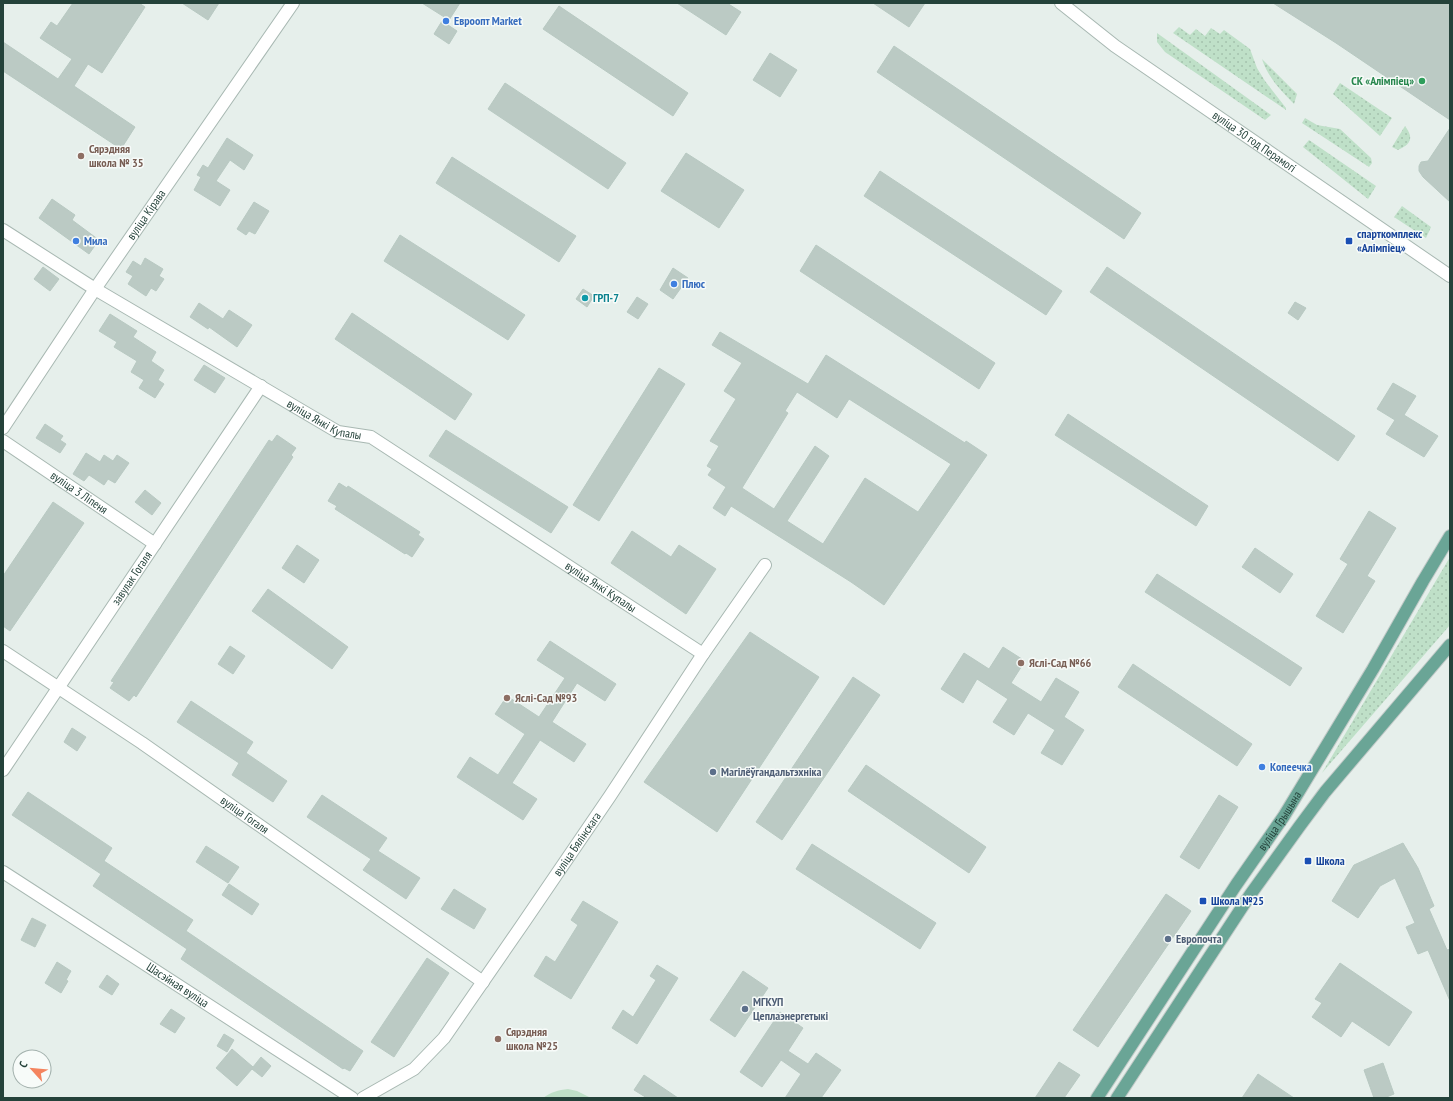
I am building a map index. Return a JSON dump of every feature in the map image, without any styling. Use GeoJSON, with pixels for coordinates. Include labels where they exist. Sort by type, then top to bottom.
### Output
{"type":"FeatureCollection","features":[{"type":"Feature","properties":{"kind":"main road","name":"вуліца Грышына"},"geometry":{"type":"LineString","coordinates":[[1097,1098],[1284,816],[1373,669],[1450,536]]}},
{"type":"Feature","properties":{"kind":"main road","name":"вуліца Грышына"},"geometry":{"type":"LineString","coordinates":[[1117,1098],[1246,900],[1326,792],[1450,645]]}},
{"type":"Feature","properties":{"kind":"street","name":"вуліца Кірава"},"geometry":{"type":"LineString","coordinates":[[3,428],[95,289],[293,3]]}},
{"type":"Feature","properties":{"kind":"street","name":"вуліца 30 год Перамогі"},"geometry":{"type":"LineString","coordinates":[[1061,3],[1115,46],[1450,276]]}},
{"type":"Feature","properties":{"kind":"street","name":"вуліца Янкі Купалы"},"geometry":{"type":"LineString","coordinates":[[3,230],[95,289],[338,432],[371,437],[703,654]]}},
{"type":"Feature","properties":{"kind":"street","name":"завулак Гогаля"},"geometry":{"type":"LineString","coordinates":[[3,770],[261,386]]}},
{"type":"Feature","properties":{"kind":"street","name":"вуліца 3 Ліпеня"},"geometry":{"type":"LineString","coordinates":[[3,441],[155,544]]}},
{"type":"Feature","properties":{"kind":"street","name":"вуліца Бялінскага"},"geometry":{"type":"LineString","coordinates":[[363,1098],[414,1069],[444,1038],[610,796],[703,654],[765,565]]}},
{"type":"Feature","properties":{"kind":"street","name":"вуліца Гогаля"},"geometry":{"type":"LineString","coordinates":[[3,651],[59,687],[148,748],[483,982]]}},
{"type":"Feature","properties":{"kind":"street","name":"Шасэйная вуліца"},"geometry":{"type":"LineString","coordinates":[[3,872],[352,1098]]}},
{"type":"Feature","properties":{"kind":"green space"},"geometry":{"type":"Polygon","coordinates":[[[1179,27],[1190,35],[1196,29],[1205,36],[1211,28],[1220,34],[1224,30],[1250,49],[1257,68],[1286,110],[1173,33],[1179,27]]]}},
{"type":"Feature","properties":{"kind":"green space"},"geometry":{"type":"Polygon","coordinates":[[[1157,33],[1271,115],[1265,120],[1165,52],[1157,42],[1157,33]]]}},
{"type":"Feature","properties":{"kind":"green space"},"geometry":{"type":"Polygon","coordinates":[[[1262,59],[1297,94],[1294,104],[1271,78],[1262,59]]]}},
{"type":"Feature","properties":{"kind":"green space"},"geometry":{"type":"Polygon","coordinates":[[[1340,83],[1392,118],[1380,136],[1333,94],[1340,83]]]}},
{"type":"Feature","properties":{"kind":"green space"},"geometry":{"type":"Polygon","coordinates":[[[1305,118],[1317,125],[1340,129],[1371,158],[1372,163],[1369,167],[1302,123],[1305,118]]]}},
{"type":"Feature","properties":{"kind":"green space"},"geometry":{"type":"Polygon","coordinates":[[[1405,126],[1410,134],[1410,140],[1406,145],[1398,150],[1392,147],[1405,126]]]}},
{"type":"Feature","properties":{"kind":"green space"},"geometry":{"type":"Polygon","coordinates":[[[1309,140],[1376,186],[1368,199],[1303,147],[1309,140]]]}},
{"type":"Feature","properties":{"kind":"green space"},"geometry":{"type":"Polygon","coordinates":[[[1402,206],[1431,227],[1426,238],[1394,217],[1402,206]]]}},
{"type":"Feature","properties":{"kind":"green space"},"geometry":{"type":"Polygon","coordinates":[[[1450,557],[1450,625],[1322,773],[1450,557]]]}},
{"type":"Feature","properties":{"kind":"green space"},"geometry":{"type":"Polygon","coordinates":[[[568,1089],[577,1091],[591,1098],[543,1098],[549,1094],[568,1089]]]}},
{"type":"Feature","properties":{"kind":"building"},"geometry":{"type":"Polygon","coordinates":[[[73,3],[139,3],[145,7],[102,73],[88,64],[74,86],[135,127],[121,149],[3,71],[3,42],[58,79],[72,59],[40,38],[51,22],[57,26],[73,3]]]}},
{"type":"Feature","properties":{"kind":"building"},"geometry":{"type":"Polygon","coordinates":[[[182,3],[219,3],[208,20],[182,3]]]}},
{"type":"Feature","properties":{"kind":"building"},"geometry":{"type":"Polygon","coordinates":[[[422,3],[460,3],[449,20],[422,3]]]}},
{"type":"Feature","properties":{"kind":"building"},"geometry":{"type":"Polygon","coordinates":[[[677,3],[727,3],[741,12],[726,35],[677,3]]]}},
{"type":"Feature","properties":{"kind":"building"},"geometry":{"type":"Polygon","coordinates":[[[873,3],[925,3],[909,27],[873,3]]]}},
{"type":"Feature","properties":{"kind":"building","name":"СК «Алімпіец»"},"geometry":{"type":"Polygon","coordinates":[[[1273,3],[1450,3],[1450,120],[1336,43],[1273,3]]]}},
{"type":"Feature","properties":{"kind":"building"},"geometry":{"type":"Polygon","coordinates":[[[559,6],[688,93],[673,116],[543,29],[559,6]]]}},
{"type":"Feature","properties":{"kind":"building"},"geometry":{"type":"Polygon","coordinates":[[[442,21],[457,31],[449,44],[434,34],[442,21]]]}},
{"type":"Feature","properties":{"kind":"building"},"geometry":{"type":"Polygon","coordinates":[[[894,46],[1141,213],[1124,239],[877,72],[894,46]]]}},
{"type":"Feature","properties":{"kind":"building"},"geometry":{"type":"Polygon","coordinates":[[[770,53],[797,70],[780,97],[753,80],[770,53]]]}},
{"type":"Feature","properties":{"kind":"building"},"geometry":{"type":"Polygon","coordinates":[[[505,83],[626,163],[608,189],[488,109],[505,83]]]}},
{"type":"Feature","properties":{"kind":"building"},"geometry":{"type":"Polygon","coordinates":[[[1450,128],[1450,202],[1423,177],[1419,171],[1419,166],[1421,162],[1428,161],[1450,128]]]}},
{"type":"Feature","properties":{"kind":"building"},"geometry":{"type":"Polygon","coordinates":[[[227,138],[253,155],[244,170],[230,160],[216,181],[230,190],[220,206],[194,190],[201,177],[197,175],[203,165],[208,168],[227,138]]]}},
{"type":"Feature","properties":{"kind":"building"},"geometry":{"type":"Polygon","coordinates":[[[686,153],[744,190],[719,228],[661,191],[686,153]]]}},
{"type":"Feature","properties":{"kind":"building"},"geometry":{"type":"Polygon","coordinates":[[[452,157],[576,236],[559,262],[436,183],[452,157]]]}},
{"type":"Feature","properties":{"kind":"building"},"geometry":{"type":"Polygon","coordinates":[[[880,171],[1062,291],[1046,315],[864,196],[880,171]]]}},
{"type":"Feature","properties":{"kind":"building"},"geometry":{"type":"Polygon","coordinates":[[[52,199],[75,215],[72,220],[99,240],[89,254],[39,218],[52,199]]]}},
{"type":"Feature","properties":{"kind":"building"},"geometry":{"type":"Polygon","coordinates":[[[254,202],[269,211],[255,234],[249,231],[246,235],[237,229],[254,202]]]}},
{"type":"Feature","properties":{"kind":"building"},"geometry":{"type":"Polygon","coordinates":[[[400,235],[525,315],[508,340],[384,261],[400,235]]]}},
{"type":"Feature","properties":{"kind":"building"},"geometry":{"type":"Polygon","coordinates":[[[816,245],[995,363],[979,389],[800,271],[816,245]]]}},
{"type":"Feature","properties":{"kind":"building"},"geometry":{"type":"Polygon","coordinates":[[[145,258],[163,269],[159,276],[164,279],[156,291],[151,288],[146,296],[128,284],[133,276],[126,272],[133,261],[141,266],[145,258]]]}},
{"type":"Feature","properties":{"kind":"building"},"geometry":{"type":"Polygon","coordinates":[[[43,267],[59,279],[50,291],[34,279],[43,267]]]}},
{"type":"Feature","properties":{"kind":"building"},"geometry":{"type":"Polygon","coordinates":[[[1107,267],[1355,436],[1338,461],[1090,292],[1107,267]]]}},
{"type":"Feature","properties":{"kind":"building","name":"Плюс"},"geometry":{"type":"Polygon","coordinates":[[[673,268],[688,278],[673,299],[660,290],[673,268]]]}},
{"type":"Feature","properties":{"kind":"building","name":"ГРП-7"},"geometry":{"type":"Polygon","coordinates":[[[583,289],[594,296],[587,307],[576,299],[583,289]]]}},
{"type":"Feature","properties":{"kind":"building"},"geometry":{"type":"Polygon","coordinates":[[[637,297],[648,304],[638,319],[627,312],[637,297]]]}},
{"type":"Feature","properties":{"kind":"building"},"geometry":{"type":"Polygon","coordinates":[[[1295,302],[1306,308],[1298,320],[1288,313],[1295,302]]]}},
{"type":"Feature","properties":{"kind":"building"},"geometry":{"type":"Polygon","coordinates":[[[199,303],[223,319],[229,310],[252,325],[237,347],[209,327],[208,329],[190,317],[199,303]]]}},
{"type":"Feature","properties":{"kind":"building"},"geometry":{"type":"Polygon","coordinates":[[[352,313],[472,394],[455,420],[335,339],[352,313]]]}},
{"type":"Feature","properties":{"kind":"building"},"geometry":{"type":"Polygon","coordinates":[[[110,314],[137,331],[133,337],[156,352],[151,361],[164,370],[158,380],[164,384],[155,398],[139,388],[144,380],[131,372],[137,361],[114,347],[117,342],[99,331],[110,314]]]}},
{"type":"Feature","properties":{"kind":"building"},"geometry":{"type":"Polygon","coordinates":[[[720,332],[808,384],[826,355],[965,443],[966,441],[987,455],[884,605],[851,582],[731,506],[725,516],[713,508],[726,487],[708,475],[712,469],[707,466],[719,446],[710,441],[736,399],[724,391],[742,363],[712,345],[720,332]],[[797,392],[785,411],[788,413],[742,488],[774,509],[815,446],[829,456],[787,521],[823,544],[865,478],[918,512],[951,464],[849,399],[837,418],[797,392]]]}},
{"type":"Feature","properties":{"kind":"building"},"geometry":{"type":"Polygon","coordinates":[[[204,365],[225,378],[215,393],[194,380],[204,365]]]}},
{"type":"Feature","properties":{"kind":"building"},"geometry":{"type":"Polygon","coordinates":[[[659,368],[685,384],[599,521],[573,505],[659,368]]]}},
{"type":"Feature","properties":{"kind":"building"},"geometry":{"type":"Polygon","coordinates":[[[1393,383],[1416,396],[1404,415],[1438,436],[1424,457],[1386,434],[1395,420],[1377,409],[1393,383]]]}},
{"type":"Feature","properties":{"kind":"building"},"geometry":{"type":"Polygon","coordinates":[[[1068,414],[1208,506],[1196,526],[1055,435],[1068,414]]]}},
{"type":"Feature","properties":{"kind":"building"},"geometry":{"type":"Polygon","coordinates":[[[45,424],[63,436],[60,440],[66,444],[60,453],[36,438],[45,424]]]}},
{"type":"Feature","properties":{"kind":"building"},"geometry":{"type":"Polygon","coordinates":[[[446,430],[568,507],[551,533],[429,456],[446,430]]]}},
{"type":"Feature","properties":{"kind":"building"},"geometry":{"type":"Polygon","coordinates":[[[277,435],[296,448],[291,455],[293,457],[136,697],[134,695],[129,701],[110,688],[114,682],[111,681],[269,440],[272,442],[277,435]]]}},
{"type":"Feature","properties":{"kind":"building"},"geometry":{"type":"Polygon","coordinates":[[[86,453],[100,462],[104,455],[113,461],[117,455],[129,463],[115,483],[108,479],[104,485],[89,475],[84,481],[73,474],[86,453]]]}},
{"type":"Feature","properties":{"kind":"building"},"geometry":{"type":"Polygon","coordinates":[[[339,483],[347,488],[348,486],[420,532],[418,535],[424,539],[412,557],[335,509],[337,506],[328,501],[339,483]]]}},
{"type":"Feature","properties":{"kind":"building"},"geometry":{"type":"Polygon","coordinates":[[[145,490],[161,503],[152,515],[135,502],[145,490]]]}},
{"type":"Feature","properties":{"kind":"building"},"geometry":{"type":"Polygon","coordinates":[[[53,502],[84,523],[10,631],[3,626],[3,576],[53,502]]]}},
{"type":"Feature","properties":{"kind":"building"},"geometry":{"type":"Polygon","coordinates":[[[1369,511],[1396,528],[1367,576],[1375,581],[1343,633],[1316,616],[1348,564],[1340,559],[1369,511]]]}},
{"type":"Feature","properties":{"kind":"building"},"geometry":{"type":"Polygon","coordinates":[[[632,531],[671,557],[679,545],[716,569],[686,614],[611,563],[632,531]]]}},
{"type":"Feature","properties":{"kind":"building"},"geometry":{"type":"Polygon","coordinates":[[[297,545],[319,560],[304,583],[282,568],[297,545]]]}},
{"type":"Feature","properties":{"kind":"building"},"geometry":{"type":"Polygon","coordinates":[[[1255,548],[1293,574],[1280,593],[1242,567],[1255,548]]]}},
{"type":"Feature","properties":{"kind":"building"},"geometry":{"type":"Polygon","coordinates":[[[1157,574],[1302,668],[1290,686],[1145,592],[1157,574]]]}},
{"type":"Feature","properties":{"kind":"building"},"geometry":{"type":"Polygon","coordinates":[[[268,589],[348,647],[332,669],[252,611],[268,589]]]}},
{"type":"Feature","properties":{"kind":"building"},"geometry":{"type":"Polygon","coordinates":[[[750,632],[819,677],[717,832],[644,782],[750,632]]]}},
{"type":"Feature","properties":{"kind":"building"},"geometry":{"type":"Polygon","coordinates":[[[550,641],[616,684],[605,701],[577,683],[552,722],[586,744],[574,762],[540,740],[512,783],[537,799],[523,820],[457,777],[470,757],[498,775],[525,734],[495,714],[507,696],[539,717],[565,678],[537,660],[550,641]]]}},
{"type":"Feature","properties":{"kind":"building"},"geometry":{"type":"Polygon","coordinates":[[[230,646],[245,656],[233,674],[218,664],[230,646]]]}},
{"type":"Feature","properties":{"kind":"building"},"geometry":{"type":"Polygon","coordinates":[[[1003,647],[1025,661],[1011,683],[1041,702],[1056,678],[1079,692],[1064,717],[1084,730],[1062,765],[1041,753],[1055,730],[1028,713],[1014,735],[993,722],[1008,699],[977,679],[963,703],[941,689],[964,653],[989,669],[1003,647]]]}},
{"type":"Feature","properties":{"kind":"building"},"geometry":{"type":"Polygon","coordinates":[[[1133,664],[1252,744],[1237,766],[1118,687],[1133,664]]]}},
{"type":"Feature","properties":{"kind":"building"},"geometry":{"type":"Polygon","coordinates":[[[853,677],[880,695],[782,840],[756,822],[853,677]]]}},
{"type":"Feature","properties":{"kind":"building"},"geometry":{"type":"Polygon","coordinates":[[[191,701],[253,742],[246,753],[287,781],[273,802],[232,775],[239,763],[177,722],[191,701]]]}},
{"type":"Feature","properties":{"kind":"building"},"geometry":{"type":"Polygon","coordinates":[[[72,728],[86,737],[77,751],[64,742],[72,728]]]}},
{"type":"Feature","properties":{"kind":"building"},"geometry":{"type":"Polygon","coordinates":[[[866,765],[986,847],[969,873],[848,791],[866,765]]]}},
{"type":"Feature","properties":{"kind":"building"},"geometry":{"type":"Polygon","coordinates":[[[28,792],[112,848],[104,861],[193,920],[186,931],[363,1051],[350,1071],[344,1068],[343,1069],[181,959],[187,949],[93,886],[101,874],[12,815],[28,792]]]}},
{"type":"Feature","properties":{"kind":"building"},"geometry":{"type":"Polygon","coordinates":[[[322,795],[387,838],[378,851],[420,878],[406,899],[363,870],[371,859],[307,817],[322,795]]]}},
{"type":"Feature","properties":{"kind":"building"},"geometry":{"type":"Polygon","coordinates":[[[1219,795],[1238,807],[1199,869],[1180,857],[1219,795]]]}},
{"type":"Feature","properties":{"kind":"building"},"geometry":{"type":"Polygon","coordinates":[[[1403,843],[1418,868],[1434,906],[1429,909],[1447,950],[1450,949],[1450,1001],[1428,950],[1418,954],[1406,927],[1415,923],[1395,878],[1380,886],[1358,918],[1332,901],[1354,865],[1403,843]]]}},
{"type":"Feature","properties":{"kind":"building"},"geometry":{"type":"Polygon","coordinates":[[[812,844],[936,923],[920,949],[796,869],[812,844]]]}},
{"type":"Feature","properties":{"kind":"building"},"geometry":{"type":"Polygon","coordinates":[[[206,846],[239,867],[228,883],[196,862],[206,846]]]}},
{"type":"Feature","properties":{"kind":"building"},"geometry":{"type":"Polygon","coordinates":[[[229,884],[259,904],[252,915],[222,895],[229,884]]]}},
{"type":"Feature","properties":{"kind":"building"},"geometry":{"type":"Polygon","coordinates":[[[454,889],[486,909],[474,929],[441,909],[454,889]]]}},
{"type":"Feature","properties":{"kind":"building"},"geometry":{"type":"Polygon","coordinates":[[[1166,894],[1191,911],[1098,1047],[1073,1030],[1166,894]]]}},
{"type":"Feature","properties":{"kind":"building"},"geometry":{"type":"Polygon","coordinates":[[[583,901],[618,922],[571,999],[534,976],[546,956],[555,962],[578,925],[571,920],[583,901]]]}},
{"type":"Feature","properties":{"kind":"building"},"geometry":{"type":"Polygon","coordinates":[[[32,918],[46,925],[35,947],[21,940],[32,918]]]}},
{"type":"Feature","properties":{"kind":"building"},"geometry":{"type":"Polygon","coordinates":[[[427,958],[449,973],[394,1057],[371,1042],[427,958]]]}},
{"type":"Feature","properties":{"kind":"building"},"geometry":{"type":"Polygon","coordinates":[[[57,962],[71,971],[66,980],[68,981],[61,993],[45,983],[57,962]]]}},
{"type":"Feature","properties":{"kind":"building"},"geometry":{"type":"Polygon","coordinates":[[[1340,963],[1412,1012],[1389,1046],[1352,1021],[1341,1037],[1312,1017],[1322,1003],[1315,999],[1340,963]]]}},
{"type":"Feature","properties":{"kind":"building"},"geometry":{"type":"Polygon","coordinates":[[[657,965],[678,978],[637,1044],[612,1028],[623,1010],[633,1017],[656,980],[650,976],[657,965]]]}},
{"type":"Feature","properties":{"kind":"building"},"geometry":{"type":"Polygon","coordinates":[[[743,971],[768,988],[735,1037],[710,1020],[743,971]]]}},
{"type":"Feature","properties":{"kind":"building"},"geometry":{"type":"Polygon","coordinates":[[[107,975],[119,984],[112,995],[99,987],[107,975]]]}},
{"type":"Feature","properties":{"kind":"building"},"geometry":{"type":"Polygon","coordinates":[[[171,1009],[185,1018],[175,1033],[160,1024],[171,1009]]]}},
{"type":"Feature","properties":{"kind":"building"},"geometry":{"type":"Polygon","coordinates":[[[780,1012],[803,1028],[788,1051],[808,1064],[816,1053],[841,1070],[821,1098],[785,1098],[801,1074],[781,1060],[762,1087],[740,1072],[780,1012]]]}},
{"type":"Feature","properties":{"kind":"building"},"geometry":{"type":"Polygon","coordinates":[[[224,1034],[234,1040],[227,1052],[217,1046],[224,1034]]]}},
{"type":"Feature","properties":{"kind":"building"},"geometry":{"type":"Polygon","coordinates":[[[232,1049],[253,1067],[261,1057],[271,1066],[262,1077],[252,1069],[237,1086],[216,1068],[232,1049]]]}},
{"type":"Feature","properties":{"kind":"building"},"geometry":{"type":"Polygon","coordinates":[[[1059,1062],[1080,1075],[1064,1098],[1035,1098],[1059,1062]]]}},
{"type":"Feature","properties":{"kind":"building"},"geometry":{"type":"Polygon","coordinates":[[[1383,1063],[1394,1094],[1384,1098],[1374,1098],[1364,1070],[1383,1063]]]}},
{"type":"Feature","properties":{"kind":"building"},"geometry":{"type":"Polygon","coordinates":[[[1258,1074],[1294,1098],[1242,1098],[1258,1074]]]}},
{"type":"Feature","properties":{"kind":"building"},"geometry":{"type":"Polygon","coordinates":[[[644,1075],[678,1098],[647,1098],[634,1090],[644,1075]]]}},
{"type":"Feature","properties":{"kind":"place","name":"Евроопт Market"},"geometry":{"type":"Point","coordinates":[446,21]}},
{"type":"Feature","properties":{"kind":"place","name":"СК «Алімпіец»"},"geometry":{"type":"Point","coordinates":[1422,81]}},
{"type":"Feature","properties":{"kind":"place","name":"Сярэдняя школа № 35"},"geometry":{"type":"Point","coordinates":[81,156]}},
{"type":"Feature","properties":{"kind":"place","name":"Мила"},"geometry":{"type":"Point","coordinates":[76,241]}},
{"type":"Feature","properties":{"kind":"place","name":"спарткомплекс «Алімпіец»"},"geometry":{"type":"Point","coordinates":[1349,241]}},
{"type":"Feature","properties":{"kind":"place","name":"Плюс"},"geometry":{"type":"Point","coordinates":[674,284]}},
{"type":"Feature","properties":{"kind":"place","name":"ГРП-7"},"geometry":{"type":"Point","coordinates":[585,298]}},
{"type":"Feature","properties":{"kind":"place","name":"Яслі-Сад №66"},"geometry":{"type":"Point","coordinates":[1021,663]}},
{"type":"Feature","properties":{"kind":"place","name":"Яслі-Сад №93"},"geometry":{"type":"Point","coordinates":[507,698]}},
{"type":"Feature","properties":{"kind":"place","name":"Копеечка"},"geometry":{"type":"Point","coordinates":[1262,767]}},
{"type":"Feature","properties":{"kind":"place","name":"Магілёўгандальтэхніка"},"geometry":{"type":"Point","coordinates":[713,772]}},
{"type":"Feature","properties":{"kind":"place","name":"Школа"},"geometry":{"type":"Point","coordinates":[1308,861]}},
{"type":"Feature","properties":{"kind":"place","name":"Школа №25"},"geometry":{"type":"Point","coordinates":[1203,901]}},
{"type":"Feature","properties":{"kind":"place","name":"Европочта"},"geometry":{"type":"Point","coordinates":[1168,939]}},
{"type":"Feature","properties":{"kind":"place","name":"МГКУП Цеплаэнергетыкі"},"geometry":{"type":"Point","coordinates":[745,1009]}},
{"type":"Feature","properties":{"kind":"place","name":"Сярэдняя школа №25"},"geometry":{"type":"Point","coordinates":[498,1039]}}]}
